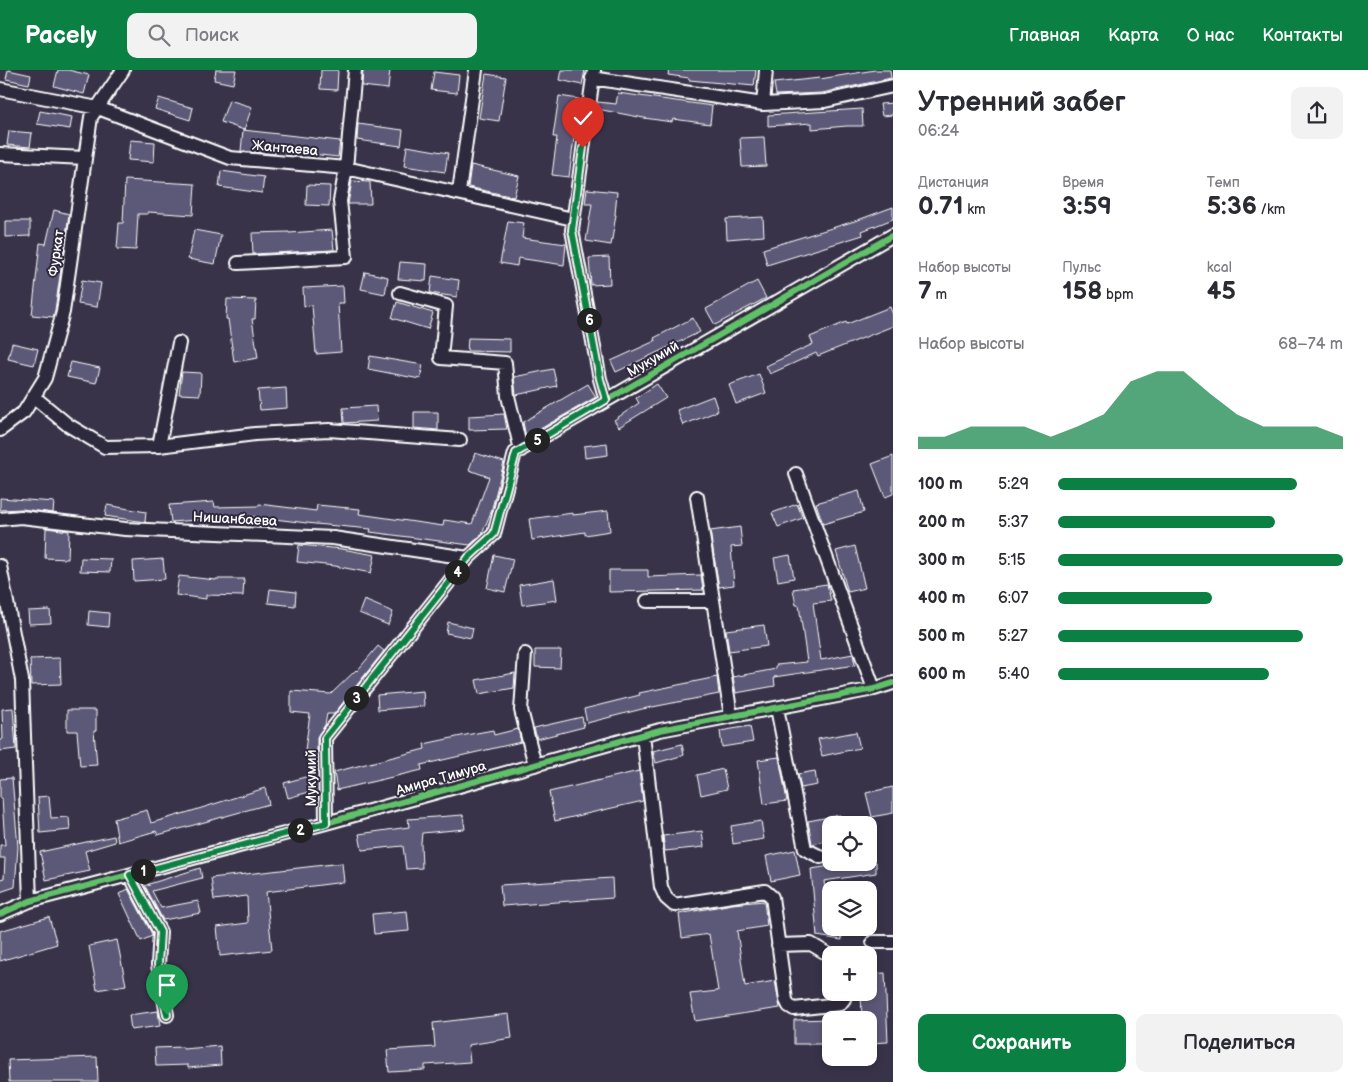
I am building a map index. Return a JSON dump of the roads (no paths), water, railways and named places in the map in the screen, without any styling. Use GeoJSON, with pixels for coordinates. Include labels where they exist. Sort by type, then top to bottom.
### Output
{"type":"FeatureCollection","features":[{"type":"Feature","properties":{"kind":"street","name":"Фуркат"},"geometry":{"type":"LineString","coordinates":[[0,430],[24,412],[45,378],[63,312],[91,117],[123,70]]}},
{"type":"Feature","properties":{"kind":"street"},"geometry":{"type":"LineString","coordinates":[[238,263],[346,257],[340,201],[346,168],[355,70]]}},
{"type":"Feature","properties":{"kind":"street"},"geometry":{"type":"LineString","coordinates":[[458,192],[476,70]]}},
{"type":"Feature","properties":{"kind":"street"},"geometry":{"type":"LineString","coordinates":[[763,104],[766,70]]}},
{"type":"Feature","properties":{"kind":"street"},"geometry":{"type":"LineString","coordinates":[[606,400],[600,379],[572,230],[593,74],[763,104],[825,101],[893,86]]}},
{"type":"Feature","properties":{"kind":"street","name":"Жантаева"},"geometry":{"type":"LineString","coordinates":[[0,89],[98,108],[230,158],[346,168],[574,219]]}},
{"type":"Feature","properties":{"kind":"street"},"geometry":{"type":"LineString","coordinates":[[0,154],[85,158]]}},
{"type":"Feature","properties":{"kind":"street","name":"Мукумий"},"geometry":{"type":"LineString","coordinates":[[326,823],[325,738],[468,558],[494,534],[516,453],[893,235]]}},
{"type":"Feature","properties":{"kind":"street"},"geometry":{"type":"LineString","coordinates":[[400,293],[446,306],[441,358],[504,363],[508,396],[521,450]]}},
{"type":"Feature","properties":{"kind":"street"},"geometry":{"type":"LineString","coordinates":[[159,446],[179,343]]}},
{"type":"Feature","properties":{"kind":"street"},"geometry":{"type":"LineString","coordinates":[[34,397],[68,425],[105,447],[159,446],[255,434],[329,430],[460,440]]}},
{"type":"Feature","properties":{"kind":"street"},"geometry":{"type":"LineString","coordinates":[[796,474],[874,689]]}},
{"type":"Feature","properties":{"kind":"street"},"geometry":{"type":"LineString","coordinates":[[697,497],[731,716]]}},
{"type":"Feature","properties":{"kind":"street","name":"Нишанбаева"},"geometry":{"type":"LineString","coordinates":[[0,519],[21,517],[124,529],[333,538],[468,558]]}},
{"type":"Feature","properties":{"kind":"street"},"geometry":{"type":"LineString","coordinates":[[0,566],[22,680],[30,901]]}},
{"type":"Feature","properties":{"kind":"street"},"geometry":{"type":"LineString","coordinates":[[647,601],[713,601]]}},
{"type":"Feature","properties":{"kind":"street"},"geometry":{"type":"LineString","coordinates":[[526,654],[521,710],[535,765]]}},
{"type":"Feature","properties":{"kind":"street","name":"Амира Тимура"},"geometry":{"type":"LineString","coordinates":[[0,914],[30,901],[326,823],[643,735],[874,689],[893,683]]}},
{"type":"Feature","properties":{"kind":"street"},"geometry":{"type":"LineString","coordinates":[[777,708],[805,849],[821,858]]}},
{"type":"Feature","properties":{"kind":"street"},"geometry":{"type":"LineString","coordinates":[[643,735],[660,887],[666,898],[674,905],[765,891],[772,897],[786,1000],[789,1006],[794,1009],[840,1004],[842,1001]]}},
{"type":"Feature","properties":{"kind":"street"},"geometry":{"type":"LineString","coordinates":[[130,875],[160,932],[158,965],[167,1015]]}},
{"type":"Feature","properties":{"kind":"street"},"geometry":{"type":"LineString","coordinates":[[873,942],[893,942]]}},
{"type":"Feature","properties":{"kind":"street"},"geometry":{"type":"LineString","coordinates":[[778,945],[811,944],[822,951]]}}]}
